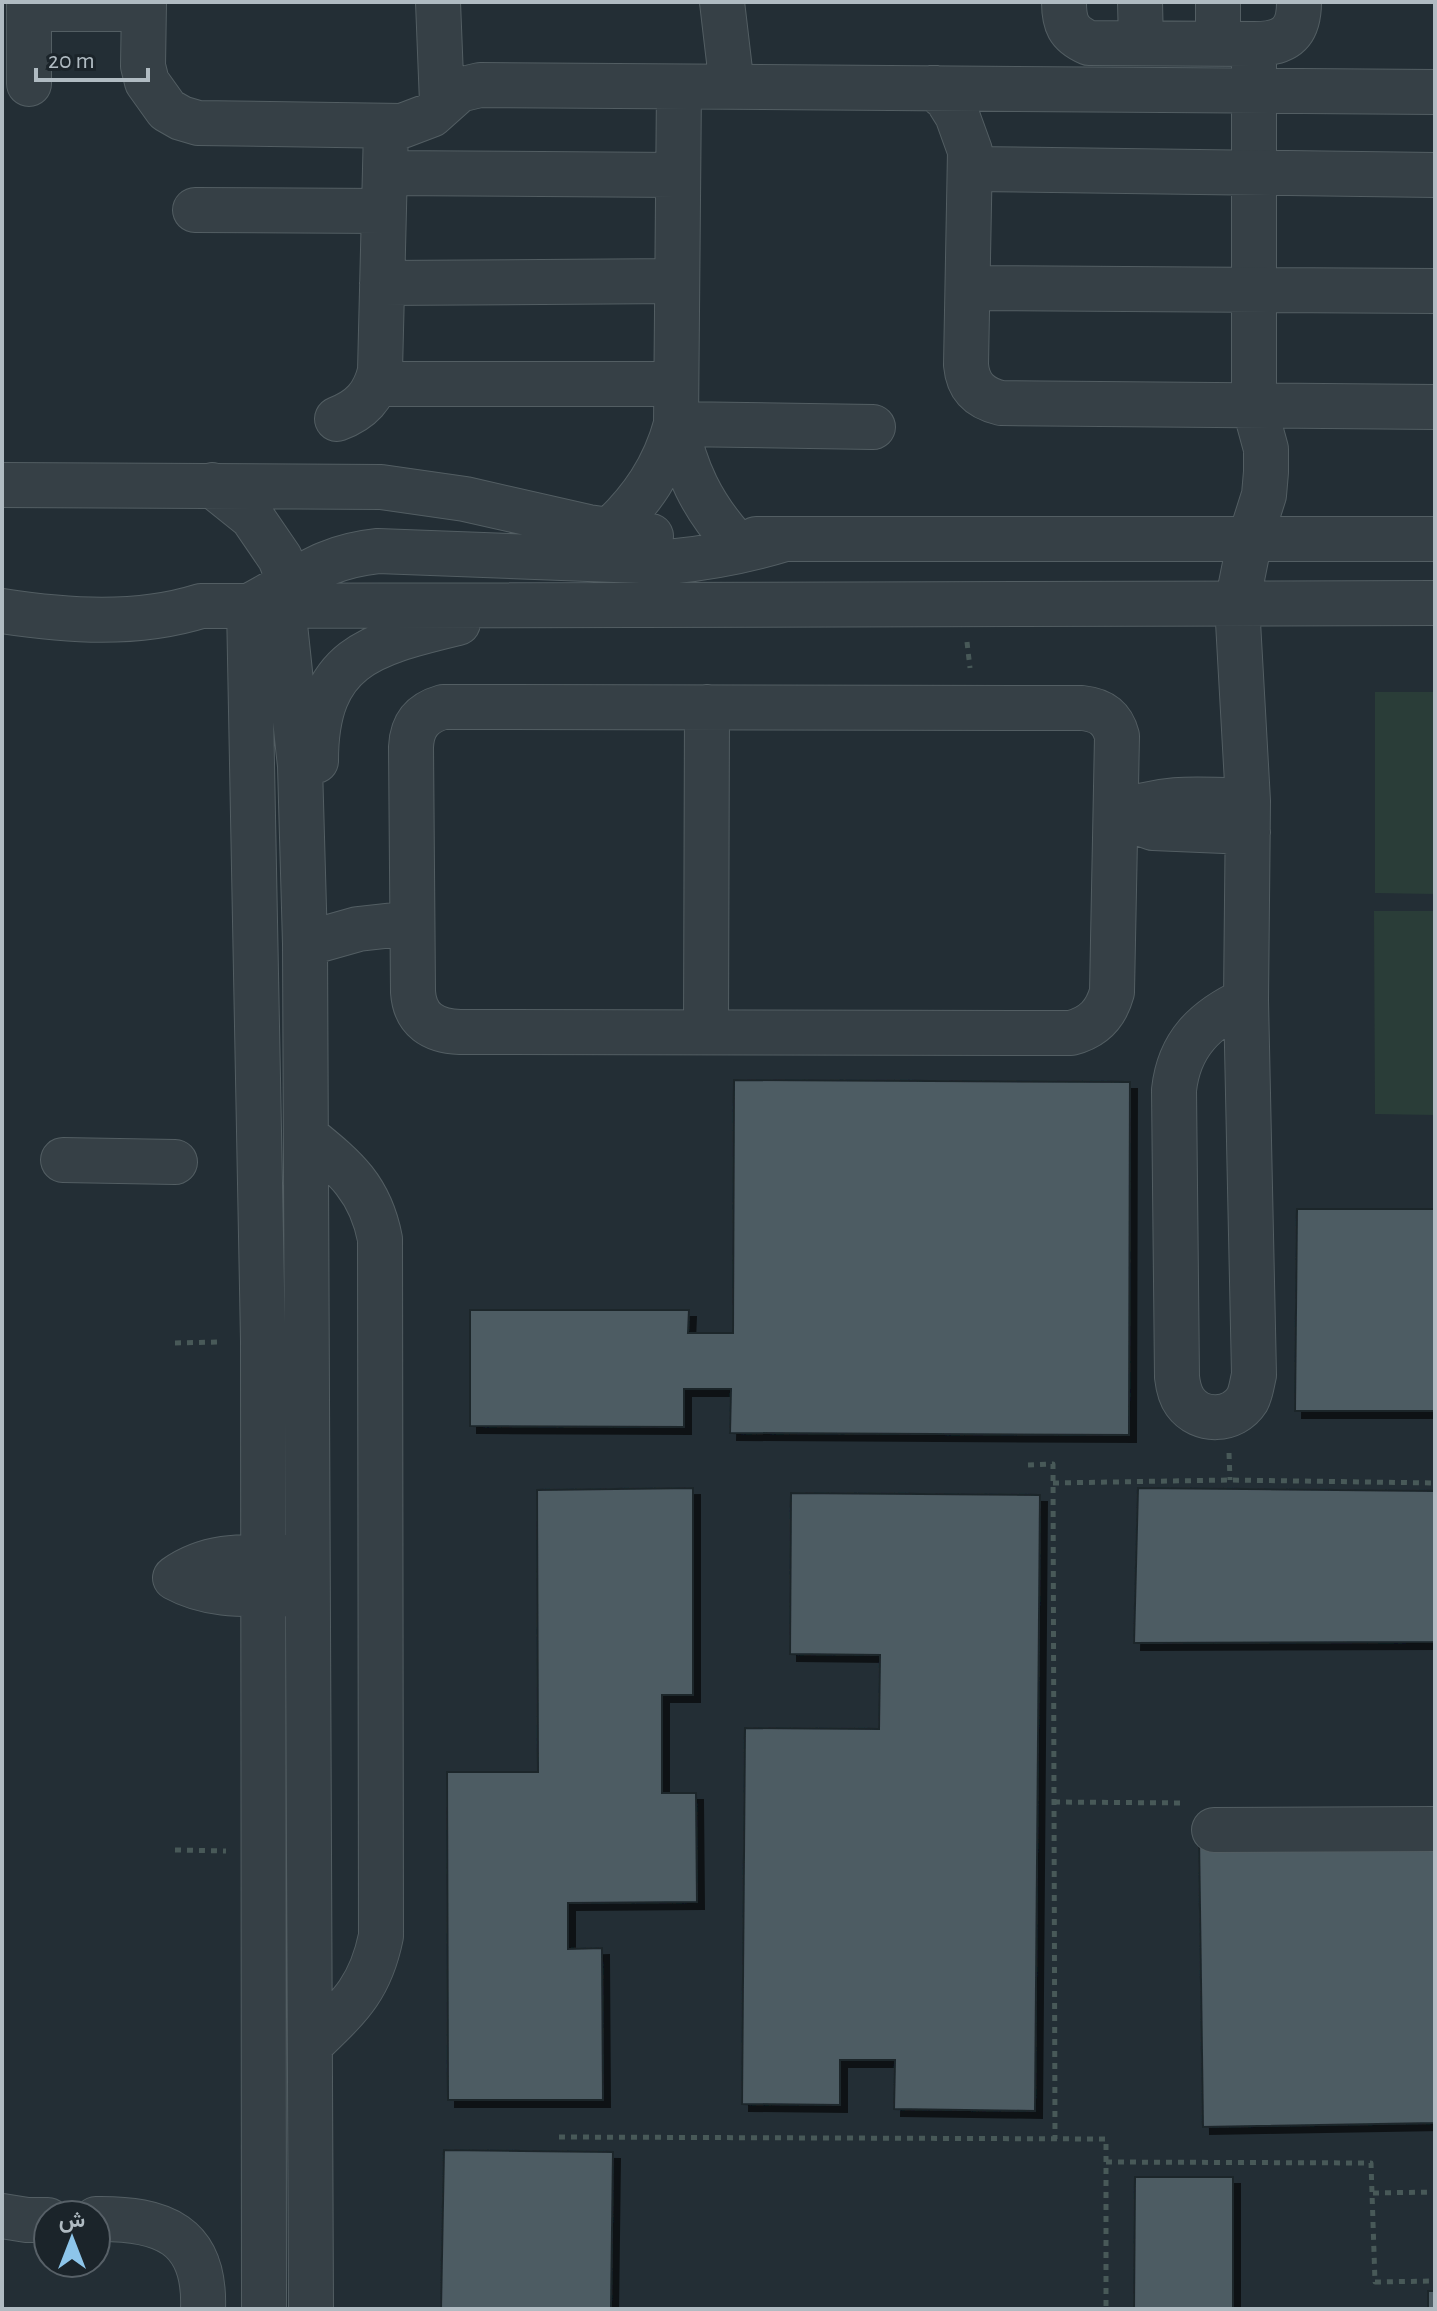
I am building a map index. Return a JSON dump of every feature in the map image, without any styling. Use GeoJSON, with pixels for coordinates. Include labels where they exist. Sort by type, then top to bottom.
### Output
{"type":"FeatureCollection","features":[{"type":"Feature","properties":{"kind":"lane"},"geometry":{"type":"LineString","coordinates":[[438,2],[442,103]]}},
{"type":"Feature","properties":{"kind":"lane"},"geometry":{"type":"LineString","coordinates":[[722,2],[732,87]]}},
{"type":"Feature","properties":{"kind":"lane"},"geometry":{"type":"LineString","coordinates":[[1064,2],[1064,20],[1070,31],[1089,43],[1141,22],[1230,30],[1273,43],[1291,32],[1297,23],[1299,2]]}},
{"type":"Feature","properties":{"kind":"lane"},"geometry":{"type":"LineString","coordinates":[[29,84],[29,5],[144,6],[143,66],[147,82],[167,110],[181,118],[212,125],[386,128],[417,122],[431,115],[459,90],[480,85],[1435,92]]}},
{"type":"Feature","properties":{"kind":"lane"},"geometry":{"type":"LineString","coordinates":[[1230,30],[1252,90],[1255,173],[1254,405],[1238,449],[1236,472],[1242,517],[1250,539],[1237,604],[1248,817],[1246,1000],[1254,1375],[1247,1400],[1238,1410],[1214,1418],[1202,1415],[1183,1400],[1177,1377],[1174,1090],[1181,1057],[1194,1035],[1213,1018],[1246,1000]]}},
{"type":"Feature","properties":{"kind":"lane"},"geometry":{"type":"LineString","coordinates":[[679,87],[676,404],[681,450],[695,487],[733,540]]}},
{"type":"Feature","properties":{"kind":"lane"},"geometry":{"type":"LineString","coordinates":[[934,88],[947,99],[965,132],[972,169],[967,376],[979,394],[1001,403],[1435,407]]}},
{"type":"Feature","properties":{"kind":"lane"},"geometry":{"type":"LineString","coordinates":[[337,419],[361,407],[377,384],[380,371],[386,128]]}},
{"type":"Feature","properties":{"kind":"lane"},"geometry":{"type":"LineString","coordinates":[[972,169],[1435,175]]}},
{"type":"Feature","properties":{"kind":"lane"},"geometry":{"type":"LineString","coordinates":[[195,210],[384,192],[677,175]]}},
{"type":"Feature","properties":{"kind":"lane"},"geometry":{"type":"LineString","coordinates":[[382,283],[677,281]]}},
{"type":"Feature","properties":{"kind":"lane"},"geometry":{"type":"LineString","coordinates":[[968,288],[1435,291]]}},
{"type":"Feature","properties":{"kind":"lane"},"geometry":{"type":"LineString","coordinates":[[377,384],[676,404],[873,427]]}},
{"type":"Feature","properties":{"kind":"lane"},"geometry":{"type":"LineString","coordinates":[[609,531],[652,483],[670,444],[676,404]]}},
{"type":"Feature","properties":{"kind":"lane"},"geometry":{"type":"LineString","coordinates":[[2,485],[339,485],[409,490],[465,499],[609,531],[733,540],[1435,539]]}},
{"type":"Feature","properties":{"kind":"lane"},"geometry":{"type":"LineString","coordinates":[[212,485],[252,517],[280,558],[274,598],[263,1341],[264,2309]]}},
{"type":"Feature","properties":{"kind":"lane"},"geometry":{"type":"LineString","coordinates":[[274,598],[331,560],[378,551],[668,562],[747,551],[785,539]]}},
{"type":"Feature","properties":{"kind":"lane"},"geometry":{"type":"LineString","coordinates":[[2,608],[43,597],[100,593],[157,596],[201,606],[274,598],[529,606],[1435,603]]}},
{"type":"Feature","properties":{"kind":"lane"},"geometry":{"type":"LineString","coordinates":[[274,598],[300,766],[305,944],[311,2309]]}},
{"type":"Feature","properties":{"kind":"lane"},"geometry":{"type":"LineString","coordinates":[[303,882],[310,860],[316,816],[316,735],[325,702],[342,673],[378,645],[399,637],[529,606]]}},
{"type":"Feature","properties":{"kind":"lane"},"geometry":{"type":"LineString","coordinates":[[453,707],[1092,709],[1109,718],[1117,736],[1116,815],[1112,992],[1103,1015],[1083,1030],[1071,1033],[460,1032],[436,1029],[426,1023],[414,1004],[411,747],[416,725],[432,710],[453,707]]}},
{"type":"Feature","properties":{"kind":"lane"},"geometry":{"type":"LineString","coordinates":[[706,1032],[707,707]]}},
{"type":"Feature","properties":{"kind":"lane"},"geometry":{"type":"LineString","coordinates":[[1116,815],[1153,828],[1248,817]]}},
{"type":"Feature","properties":{"kind":"lane"},"geometry":{"type":"LineString","coordinates":[[305,944],[358,929],[412,923]]}},
{"type":"Feature","properties":{"kind":"lane"},"geometry":{"type":"LineString","coordinates":[[306,1136],[347,1170],[359,1185],[373,1210],[380,1239],[381,1936],[376,1958],[356,1999],[310,2045]]}},
{"type":"Feature","properties":{"kind":"lane"},"geometry":{"type":"LineString","coordinates":[[63,1160],[175,1162]]}},
{"type":"Feature","properties":{"kind":"lane"},"geometry":{"type":"LineString","coordinates":[[263,1575],[308,1576]]}},
{"type":"Feature","properties":{"kind":"lane"},"geometry":{"type":"LineString","coordinates":[[1214,1830],[1435,1829]]}},
{"type":"Feature","properties":{"kind":"lane"},"geometry":{"type":"LineString","coordinates":[[2,2216],[32,2220]]}},
{"type":"Feature","properties":{"kind":"lane"},"geometry":{"type":"LineString","coordinates":[[112,2219],[154,2224],[185,2243],[202,2276],[203,2309]]}},
{"type":"Feature","properties":{"kind":"path"},"geometry":{"type":"LineString","coordinates":[[1028,1465],[1053,1464],[1055,2139]]}},
{"type":"Feature","properties":{"kind":"path"},"geometry":{"type":"LineString","coordinates":[[1053,1483],[1230,1480],[1435,1483]]}},
{"type":"Feature","properties":{"kind":"path"},"geometry":{"type":"LineString","coordinates":[[1054,1802],[1196,1803],[1214,1830]]}},
{"type":"Feature","properties":{"kind":"path"},"geometry":{"type":"LineString","coordinates":[[559,2137],[1106,2139],[1106,2309]]}},
{"type":"Feature","properties":{"kind":"path"},"geometry":{"type":"LineString","coordinates":[[1106,2162],[1371,2163],[1375,2282],[1435,2281]]}},
{"type":"Feature","properties":{"kind":"path"},"geometry":{"type":"LineString","coordinates":[[1373,2193],[1435,2192]]}},
{"type":"Feature","properties":{"kind":"green space"},"geometry":{"type":"Polygon","coordinates":[[[1375,692],[1435,692],[1435,894],[1375,893],[1375,692]]]}},
{"type":"Feature","properties":{"kind":"green space"},"geometry":{"type":"Polygon","coordinates":[[[1374,911],[1435,911],[1435,1115],[1375,1114],[1374,911]]]}},
{"type":"Feature","properties":{"kind":"building"},"geometry":{"type":"Polygon","coordinates":[[[734,1080],[1130,1082],[1129,1435],[730,1433],[731,1389],[684,1389],[684,1427],[470,1426],[470,1310],[689,1310],[688,1333],[733,1333],[734,1080]]]}},
{"type":"Feature","properties":{"kind":"building"},"geometry":{"type":"Polygon","coordinates":[[[1297,1209],[1435,1209],[1435,1411],[1295,1411],[1297,1209]]]}},
{"type":"Feature","properties":{"kind":"building"},"geometry":{"type":"Polygon","coordinates":[[[693,1488],[693,1695],[662,1695],[662,1793],[696,1793],[697,1902],[568,1903],[568,1949],[602,1948],[603,2100],[448,2100],[447,1772],[538,1772],[537,1490],[693,1488]]]}},
{"type":"Feature","properties":{"kind":"building"},"geometry":{"type":"Polygon","coordinates":[[[1138,1488],[1435,1491],[1435,1642],[1134,1643],[1138,1488]]]}},
{"type":"Feature","properties":{"kind":"building"},"geometry":{"type":"Polygon","coordinates":[[[791,1493],[1040,1495],[1035,2111],[894,2109],[895,2060],[840,2060],[840,2105],[742,2104],[745,1728],[879,1729],[880,1655],[790,1654],[791,1493]]]}},
{"type":"Feature","properties":{"kind":"building"},"geometry":{"type":"Polygon","coordinates":[[[1199,1837],[1435,1838],[1435,2123],[1203,2127],[1199,1837]]]}},
{"type":"Feature","properties":{"kind":"building"},"geometry":{"type":"Polygon","coordinates":[[[444,2150],[613,2152],[611,2309],[441,2309],[444,2150]]]}},
{"type":"Feature","properties":{"kind":"building"},"geometry":{"type":"Polygon","coordinates":[[[1135,2177],[1233,2177],[1233,2309],[1134,2309],[1135,2177]]]}},
{"type":"Feature","properties":{"kind":"building"},"geometry":{"type":"Polygon","coordinates":[[[1428,2291],[1435,2291],[1435,2309],[1428,2309],[1428,2291]]]}}]}
